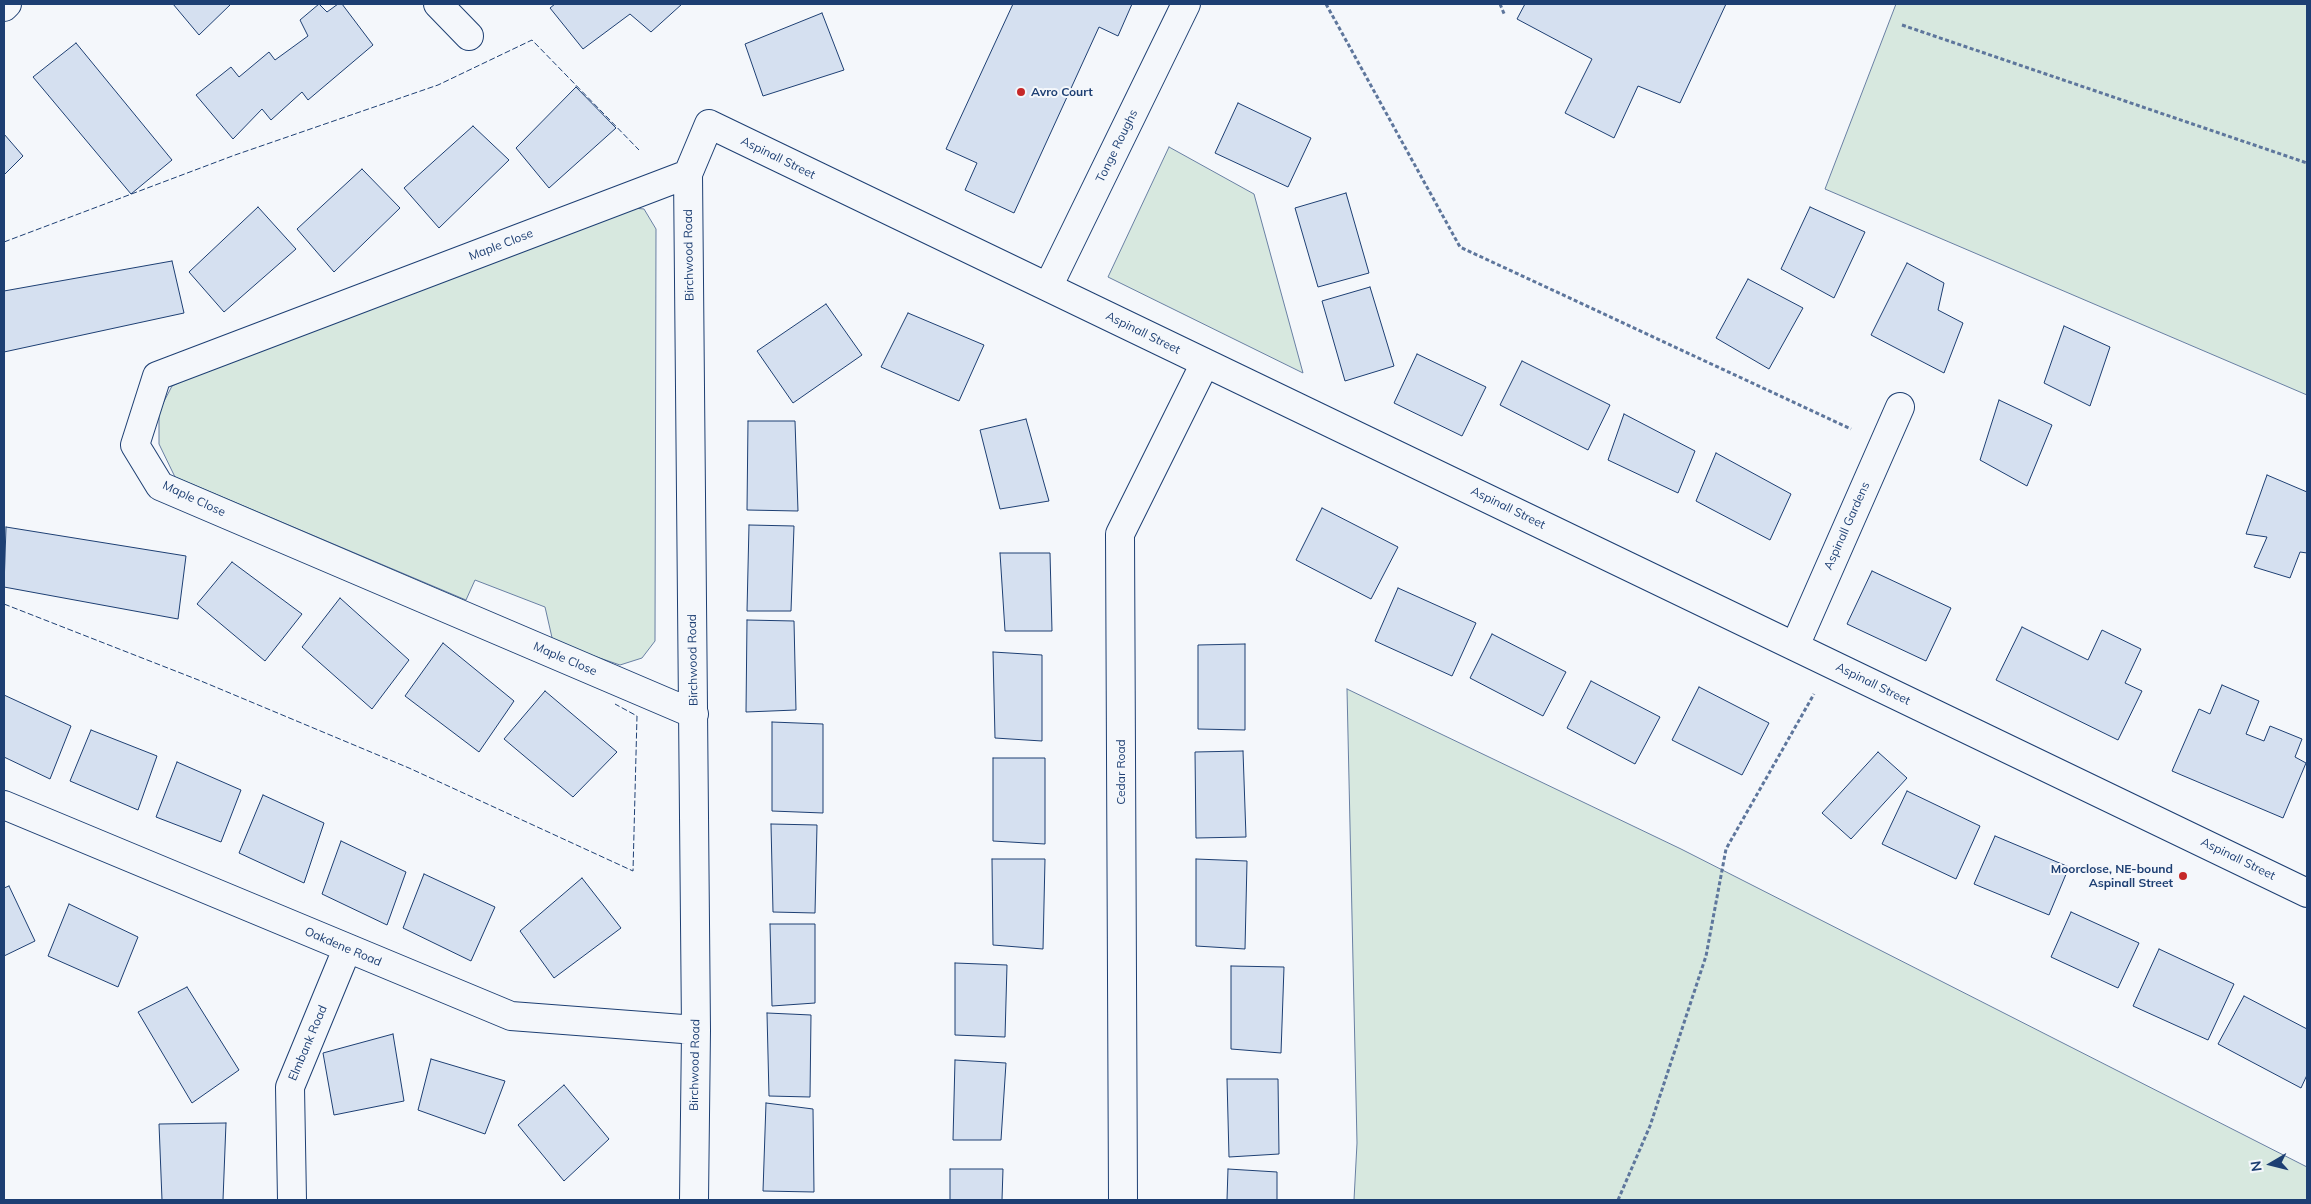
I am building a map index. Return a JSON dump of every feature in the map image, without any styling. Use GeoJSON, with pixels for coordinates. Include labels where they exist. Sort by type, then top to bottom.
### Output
{"type":"FeatureCollection","features":[{"type":"Feature","properties":{"kind":"street"},"geometry":{"type":"LineString","coordinates":[[4,7],[7,4]]}},
{"type":"Feature","properties":{"kind":"street"},"geometry":{"type":"LineString","coordinates":[[438,4],[469,36]]}},
{"type":"Feature","properties":{"kind":"street","name":"Tonge Roughs"},"geometry":{"type":"LineString","coordinates":[[1048,288],[1186,4]]}},
{"type":"Feature","properties":{"kind":"street","name":"Aspinall Street"},"geometry":{"type":"LineString","coordinates":[[708,124],[2307,893]]}},
{"type":"Feature","properties":{"kind":"street","name":"Birchwood Road"},"geometry":{"type":"LineString","coordinates":[[694,1200],[696,1030],[688,174],[708,124]]}},
{"type":"Feature","properties":{"kind":"street","name":"Maple Close"},"geometry":{"type":"LineString","coordinates":[[688,174],[157,376],[135,445],[160,486],[694,714]]}},
{"type":"Feature","properties":{"kind":"street","name":"Cedar Road"},"geometry":{"type":"LineString","coordinates":[[1123,1200],[1120,534],[1205,363]]}},
{"type":"Feature","properties":{"kind":"street","name":"Aspinall Gardens"},"geometry":{"type":"LineString","coordinates":[[1795,646],[1900,406]]}},
{"type":"Feature","properties":{"kind":"street","name":"Oakdene Road"},"geometry":{"type":"LineString","coordinates":[[4,805],[510,1016],[696,1030]]}},
{"type":"Feature","properties":{"kind":"street","name":"Elmbank Road"},"geometry":{"type":"LineString","coordinates":[[292,1200],[290,1087],[347,949]]}},
{"type":"Feature","properties":{"kind":"path"},"geometry":{"type":"LineString","coordinates":[[1326,4],[1460,247],[1884,444]]}},
{"type":"Feature","properties":{"kind":"path"},"geometry":{"type":"LineString","coordinates":[[1500,4],[1505,16]]}},
{"type":"Feature","properties":{"kind":"path"},"geometry":{"type":"LineString","coordinates":[[1902,25],[2307,163]]}},
{"type":"Feature","properties":{"kind":"path"},"geometry":{"type":"LineString","coordinates":[[1618,1200],[1650,1126],[1706,956],[1726,849],[1831,664]]}},
{"type":"Feature","properties":{"kind":"shaded area"},"geometry":{"type":"Polygon","coordinates":[[[1896,4],[2307,4],[2307,395],[1825,189],[1896,4]]]}},
{"type":"Feature","properties":{"kind":"shaded area"},"geometry":{"type":"Polygon","coordinates":[[[1169,147],[1254,194],[1303,373],[1108,277],[1169,147]]]}},
{"type":"Feature","properties":{"kind":"shaded area"},"geometry":{"type":"Polygon","coordinates":[[[622,207],[644,209],[656,229],[655,641],[642,658],[620,665],[553,642],[545,607],[475,580],[466,600],[175,477],[159,444],[159,411],[172,386],[220,363],[622,207]]]}},
{"type":"Feature","properties":{"kind":"shaded area"},"geometry":{"type":"Polygon","coordinates":[[[1347,689],[1681,849],[2307,1167],[2307,1200],[1354,1200],[1357,1143],[1347,689]]]}},
{"type":"Feature","properties":{"kind":"building"},"geometry":{"type":"Polygon","coordinates":[[[173,4],[231,4],[199,35],[173,4]]]}},
{"type":"Feature","properties":{"kind":"building"},"geometry":{"type":"Polygon","coordinates":[[[319,4],[327,12],[338,4],[342,4],[373,45],[308,100],[302,92],[271,120],[262,109],[233,139],[196,95],[231,67],[239,77],[269,52],[275,60],[308,36],[300,20],[319,4]]]}},
{"type":"Feature","properties":{"kind":"building"},"geometry":{"type":"Polygon","coordinates":[[[555,4],[682,4],[651,32],[630,14],[583,49],[550,8],[555,4]]]}},
{"type":"Feature","properties":{"kind":"building","name":"Avro Court"},"geometry":{"type":"Polygon","coordinates":[[[1013,4],[1132,4],[1118,36],[1099,27],[1014,213],[965,190],[977,163],[946,149],[1013,4]]]}},
{"type":"Feature","properties":{"kind":"building"},"geometry":{"type":"Polygon","coordinates":[[[1525,4],[1726,4],[1680,103],[1638,86],[1614,138],[1565,113],[1592,59],[1517,19],[1525,4]]]}},
{"type":"Feature","properties":{"kind":"building"},"geometry":{"type":"Polygon","coordinates":[[[822,13],[844,70],[763,96],[745,44],[822,13]]]}},
{"type":"Feature","properties":{"kind":"building"},"geometry":{"type":"Polygon","coordinates":[[[76,43],[172,160],[131,194],[33,77],[76,43]]]}},
{"type":"Feature","properties":{"kind":"building"},"geometry":{"type":"Polygon","coordinates":[[[576,87],[616,128],[549,188],[516,148],[576,87]]]}},
{"type":"Feature","properties":{"kind":"building"},"geometry":{"type":"Polygon","coordinates":[[[1238,103],[1311,138],[1288,187],[1215,153],[1238,103]]]}},
{"type":"Feature","properties":{"kind":"building"},"geometry":{"type":"Polygon","coordinates":[[[473,126],[509,160],[439,228],[404,188],[473,126]]]}},
{"type":"Feature","properties":{"kind":"building"},"geometry":{"type":"Polygon","coordinates":[[[4,134],[23,156],[4,175],[4,134]]]}},
{"type":"Feature","properties":{"kind":"building"},"geometry":{"type":"Polygon","coordinates":[[[362,169],[400,208],[334,272],[297,229],[362,169]]]}},
{"type":"Feature","properties":{"kind":"building"},"geometry":{"type":"Polygon","coordinates":[[[1346,193],[1369,273],[1318,287],[1295,208],[1346,193]]]}},
{"type":"Feature","properties":{"kind":"building"},"geometry":{"type":"Polygon","coordinates":[[[258,207],[296,249],[224,312],[189,272],[258,207]]]}},
{"type":"Feature","properties":{"kind":"building"},"geometry":{"type":"Polygon","coordinates":[[[1810,207],[1865,232],[1834,298],[1781,269],[1810,207]]]}},
{"type":"Feature","properties":{"kind":"building"},"geometry":{"type":"Polygon","coordinates":[[[172,261],[184,313],[4,352],[4,291],[172,261]]]}},
{"type":"Feature","properties":{"kind":"building"},"geometry":{"type":"Polygon","coordinates":[[[1907,263],[1944,283],[1938,310],[1963,323],[1944,373],[1871,335],[1907,263]]]}},
{"type":"Feature","properties":{"kind":"building"},"geometry":{"type":"Polygon","coordinates":[[[1748,279],[1803,308],[1769,369],[1716,338],[1748,279]]]}},
{"type":"Feature","properties":{"kind":"building"},"geometry":{"type":"Polygon","coordinates":[[[1370,287],[1394,366],[1345,381],[1322,301],[1370,287]]]}},
{"type":"Feature","properties":{"kind":"building"},"geometry":{"type":"Polygon","coordinates":[[[826,304],[862,355],[793,403],[757,351],[826,304]]]}},
{"type":"Feature","properties":{"kind":"building"},"geometry":{"type":"Polygon","coordinates":[[[908,313],[984,345],[959,401],[881,367],[908,313]]]}},
{"type":"Feature","properties":{"kind":"building"},"geometry":{"type":"Polygon","coordinates":[[[2064,326],[2110,347],[2090,406],[2044,383],[2064,326]]]}},
{"type":"Feature","properties":{"kind":"building"},"geometry":{"type":"Polygon","coordinates":[[[1417,354],[1486,387],[1462,436],[1394,403],[1417,354]]]}},
{"type":"Feature","properties":{"kind":"building"},"geometry":{"type":"Polygon","coordinates":[[[1522,361],[1610,405],[1588,450],[1500,405],[1522,361]]]}},
{"type":"Feature","properties":{"kind":"building"},"geometry":{"type":"Polygon","coordinates":[[[1999,400],[2052,425],[2027,486],[1980,460],[1999,400]]]}},
{"type":"Feature","properties":{"kind":"building"},"geometry":{"type":"Polygon","coordinates":[[[1624,414],[1695,451],[1678,493],[1608,460],[1624,414]]]}},
{"type":"Feature","properties":{"kind":"building"},"geometry":{"type":"Polygon","coordinates":[[[1026,419],[1049,501],[1000,509],[980,430],[1026,419]]]}},
{"type":"Feature","properties":{"kind":"building"},"geometry":{"type":"Polygon","coordinates":[[[748,421],[795,421],[798,511],[747,510],[748,421]]]}},
{"type":"Feature","properties":{"kind":"building"},"geometry":{"type":"Polygon","coordinates":[[[1716,453],[1791,494],[1770,540],[1696,501],[1716,453]]]}},
{"type":"Feature","properties":{"kind":"building"},"geometry":{"type":"Polygon","coordinates":[[[2267,475],[2307,492],[2307,553],[2300,552],[2290,578],[2254,567],[2267,537],[2246,534],[2267,475]]]}},
{"type":"Feature","properties":{"kind":"building"},"geometry":{"type":"Polygon","coordinates":[[[1322,508],[1398,547],[1371,599],[1296,560],[1322,508]]]}},
{"type":"Feature","properties":{"kind":"building"},"geometry":{"type":"Polygon","coordinates":[[[749,525],[794,526],[791,611],[747,611],[749,525]]]}},
{"type":"Feature","properties":{"kind":"building"},"geometry":{"type":"Polygon","coordinates":[[[6,527],[186,556],[178,619],[4,587],[6,527]]]}},
{"type":"Feature","properties":{"kind":"building"},"geometry":{"type":"Polygon","coordinates":[[[1000,553],[1050,553],[1052,631],[1005,631],[1000,553]]]}},
{"type":"Feature","properties":{"kind":"building"},"geometry":{"type":"Polygon","coordinates":[[[232,562],[302,614],[265,661],[197,604],[232,562]]]}},
{"type":"Feature","properties":{"kind":"building"},"geometry":{"type":"Polygon","coordinates":[[[1872,571],[1951,608],[1926,661],[1847,624],[1872,571]]]}},
{"type":"Feature","properties":{"kind":"building"},"geometry":{"type":"Polygon","coordinates":[[[1398,588],[1476,623],[1452,676],[1375,641],[1398,588]]]}},
{"type":"Feature","properties":{"kind":"building"},"geometry":{"type":"Polygon","coordinates":[[[340,598],[409,660],[372,709],[302,647],[340,598]]]}},
{"type":"Feature","properties":{"kind":"building"},"geometry":{"type":"Polygon","coordinates":[[[747,620],[794,621],[796,710],[746,712],[747,620]]]}},
{"type":"Feature","properties":{"kind":"building"},"geometry":{"type":"Polygon","coordinates":[[[2022,627],[2088,660],[2102,630],[2141,649],[2125,683],[2142,691],[2118,740],[1996,680],[2022,627]]]}},
{"type":"Feature","properties":{"kind":"building"},"geometry":{"type":"Polygon","coordinates":[[[1492,634],[1566,672],[1543,716],[1470,678],[1492,634]]]}},
{"type":"Feature","properties":{"kind":"building"},"geometry":{"type":"Polygon","coordinates":[[[443,643],[514,701],[479,752],[405,696],[443,643]]]}},
{"type":"Feature","properties":{"kind":"building"},"geometry":{"type":"Polygon","coordinates":[[[1245,644],[1245,730],[1198,729],[1198,645],[1245,644]]]}},
{"type":"Feature","properties":{"kind":"building"},"geometry":{"type":"Polygon","coordinates":[[[993,652],[1042,655],[1042,741],[995,738],[993,652]]]}},
{"type":"Feature","properties":{"kind":"building"},"geometry":{"type":"Polygon","coordinates":[[[1591,681],[1660,717],[1635,764],[1567,728],[1591,681]]]}},
{"type":"Feature","properties":{"kind":"building"},"geometry":{"type":"Polygon","coordinates":[[[2222,685],[2259,701],[2246,734],[2264,741],[2270,726],[2302,739],[2295,757],[2306,763],[2283,818],[2172,771],[2199,709],[2210,714],[2222,685]]]}},
{"type":"Feature","properties":{"kind":"building"},"geometry":{"type":"Polygon","coordinates":[[[1699,687],[1769,723],[1742,775],[1672,740],[1699,687]]]}},
{"type":"Feature","properties":{"kind":"building"},"geometry":{"type":"Polygon","coordinates":[[[545,691],[617,752],[573,797],[504,739],[545,691]]]}},
{"type":"Feature","properties":{"kind":"building"},"geometry":{"type":"Polygon","coordinates":[[[4,695],[71,726],[50,779],[4,757],[4,695]]]}},
{"type":"Feature","properties":{"kind":"building"},"geometry":{"type":"Polygon","coordinates":[[[772,722],[823,724],[823,813],[772,811],[772,722]]]}},
{"type":"Feature","properties":{"kind":"building"},"geometry":{"type":"Polygon","coordinates":[[[91,730],[157,756],[138,810],[70,781],[91,730]]]}},
{"type":"Feature","properties":{"kind":"building"},"geometry":{"type":"Polygon","coordinates":[[[1243,751],[1246,837],[1196,838],[1195,752],[1243,751]]]}},
{"type":"Feature","properties":{"kind":"building"},"geometry":{"type":"Polygon","coordinates":[[[1878,752],[1907,778],[1851,839],[1822,813],[1878,752]]]}},
{"type":"Feature","properties":{"kind":"building"},"geometry":{"type":"Polygon","coordinates":[[[993,758],[1045,758],[1045,844],[993,841],[993,758]]]}},
{"type":"Feature","properties":{"kind":"building"},"geometry":{"type":"Polygon","coordinates":[[[177,762],[241,790],[221,842],[156,817],[177,762]]]}},
{"type":"Feature","properties":{"kind":"building"},"geometry":{"type":"Polygon","coordinates":[[[1907,791],[1980,826],[1956,879],[1882,844],[1907,791]]]}},
{"type":"Feature","properties":{"kind":"building"},"geometry":{"type":"Polygon","coordinates":[[[263,795],[324,823],[304,883],[239,853],[263,795]]]}},
{"type":"Feature","properties":{"kind":"building"},"geometry":{"type":"Polygon","coordinates":[[[771,824],[817,825],[815,913],[773,912],[771,824]]]}},
{"type":"Feature","properties":{"kind":"building"},"geometry":{"type":"Polygon","coordinates":[[[1995,836],[2069,867],[2049,915],[1974,884],[1995,836]]]}},
{"type":"Feature","properties":{"kind":"building"},"geometry":{"type":"Polygon","coordinates":[[[341,841],[406,872],[387,925],[322,894],[341,841]]]}},
{"type":"Feature","properties":{"kind":"building"},"geometry":{"type":"Polygon","coordinates":[[[992,859],[1045,859],[1043,949],[993,945],[992,859]]]}},
{"type":"Feature","properties":{"kind":"building"},"geometry":{"type":"Polygon","coordinates":[[[1196,859],[1247,861],[1245,949],[1196,946],[1196,859]]]}},
{"type":"Feature","properties":{"kind":"building"},"geometry":{"type":"Polygon","coordinates":[[[424,874],[495,907],[471,961],[403,928],[424,874]]]}},
{"type":"Feature","properties":{"kind":"building"},"geometry":{"type":"Polygon","coordinates":[[[582,878],[621,928],[554,978],[520,931],[582,878]]]}},
{"type":"Feature","properties":{"kind":"building"},"geometry":{"type":"Polygon","coordinates":[[[9,886],[35,941],[4,956],[4,888],[9,886]]]}},
{"type":"Feature","properties":{"kind":"building"},"geometry":{"type":"Polygon","coordinates":[[[69,904],[138,937],[118,987],[48,956],[69,904]]]}},
{"type":"Feature","properties":{"kind":"building"},"geometry":{"type":"Polygon","coordinates":[[[2071,912],[2139,943],[2118,988],[2051,957],[2071,912]]]}},
{"type":"Feature","properties":{"kind":"building"},"geometry":{"type":"Polygon","coordinates":[[[770,924],[815,924],[815,1003],[772,1006],[770,924]]]}},
{"type":"Feature","properties":{"kind":"building"},"geometry":{"type":"Polygon","coordinates":[[[2159,949],[2234,984],[2208,1040],[2133,1006],[2159,949]]]}},
{"type":"Feature","properties":{"kind":"building"},"geometry":{"type":"Polygon","coordinates":[[[955,963],[1007,965],[1005,1037],[955,1035],[955,963]]]}},
{"type":"Feature","properties":{"kind":"building"},"geometry":{"type":"Polygon","coordinates":[[[1231,966],[1284,967],[1281,1053],[1231,1049],[1231,966]]]}},
{"type":"Feature","properties":{"kind":"building"},"geometry":{"type":"Polygon","coordinates":[[[187,987],[239,1070],[192,1103],[138,1012],[187,987]]]}},
{"type":"Feature","properties":{"kind":"building"},"geometry":{"type":"Polygon","coordinates":[[[2244,996],[2307,1029],[2307,1075],[2301,1088],[2218,1044],[2244,996]]]}},
{"type":"Feature","properties":{"kind":"building"},"geometry":{"type":"Polygon","coordinates":[[[767,1013],[811,1015],[810,1097],[769,1096],[767,1013]]]}},
{"type":"Feature","properties":{"kind":"building"},"geometry":{"type":"Polygon","coordinates":[[[393,1034],[404,1101],[334,1115],[323,1053],[393,1034]]]}},
{"type":"Feature","properties":{"kind":"building"},"geometry":{"type":"Polygon","coordinates":[[[431,1059],[505,1081],[485,1134],[418,1110],[431,1059]]]}},
{"type":"Feature","properties":{"kind":"building"},"geometry":{"type":"Polygon","coordinates":[[[955,1060],[1006,1063],[1001,1140],[953,1140],[955,1060]]]}},
{"type":"Feature","properties":{"kind":"building"},"geometry":{"type":"Polygon","coordinates":[[[1227,1079],[1278,1079],[1279,1154],[1229,1157],[1227,1079]]]}},
{"type":"Feature","properties":{"kind":"building"},"geometry":{"type":"Polygon","coordinates":[[[564,1085],[609,1139],[564,1181],[518,1125],[564,1085]]]}},
{"type":"Feature","properties":{"kind":"building"},"geometry":{"type":"Polygon","coordinates":[[[766,1103],[813,1109],[814,1192],[763,1191],[766,1103]]]}},
{"type":"Feature","properties":{"kind":"building"},"geometry":{"type":"Polygon","coordinates":[[[226,1123],[223,1200],[162,1200],[159,1124],[226,1123]]]}},
{"type":"Feature","properties":{"kind":"building"},"geometry":{"type":"Polygon","coordinates":[[[950,1169],[1003,1169],[1002,1200],[950,1200],[950,1169]]]}},
{"type":"Feature","properties":{"kind":"building"},"geometry":{"type":"Polygon","coordinates":[[[1228,1169],[1277,1172],[1277,1200],[1227,1200],[1228,1169]]]}},
{"type":"Feature","properties":{"kind":"fence"},"geometry":{"type":"LineString","coordinates":[[4,242],[235,155],[438,85],[532,40],[639,150]]}},
{"type":"Feature","properties":{"kind":"fence"},"geometry":{"type":"LineString","coordinates":[[4,604],[201,681],[409,768],[633,871],[637,716],[615,704]]}},
{"type":"Feature","properties":{"kind":"place","name":"Avro Court"},"geometry":{"type":"Point","coordinates":[1021,92]}},
{"type":"Feature","properties":{"kind":"place","name":"Moorclose, NE-bound Aspinall Street"},"geometry":{"type":"Point","coordinates":[2183,876]}}]}
